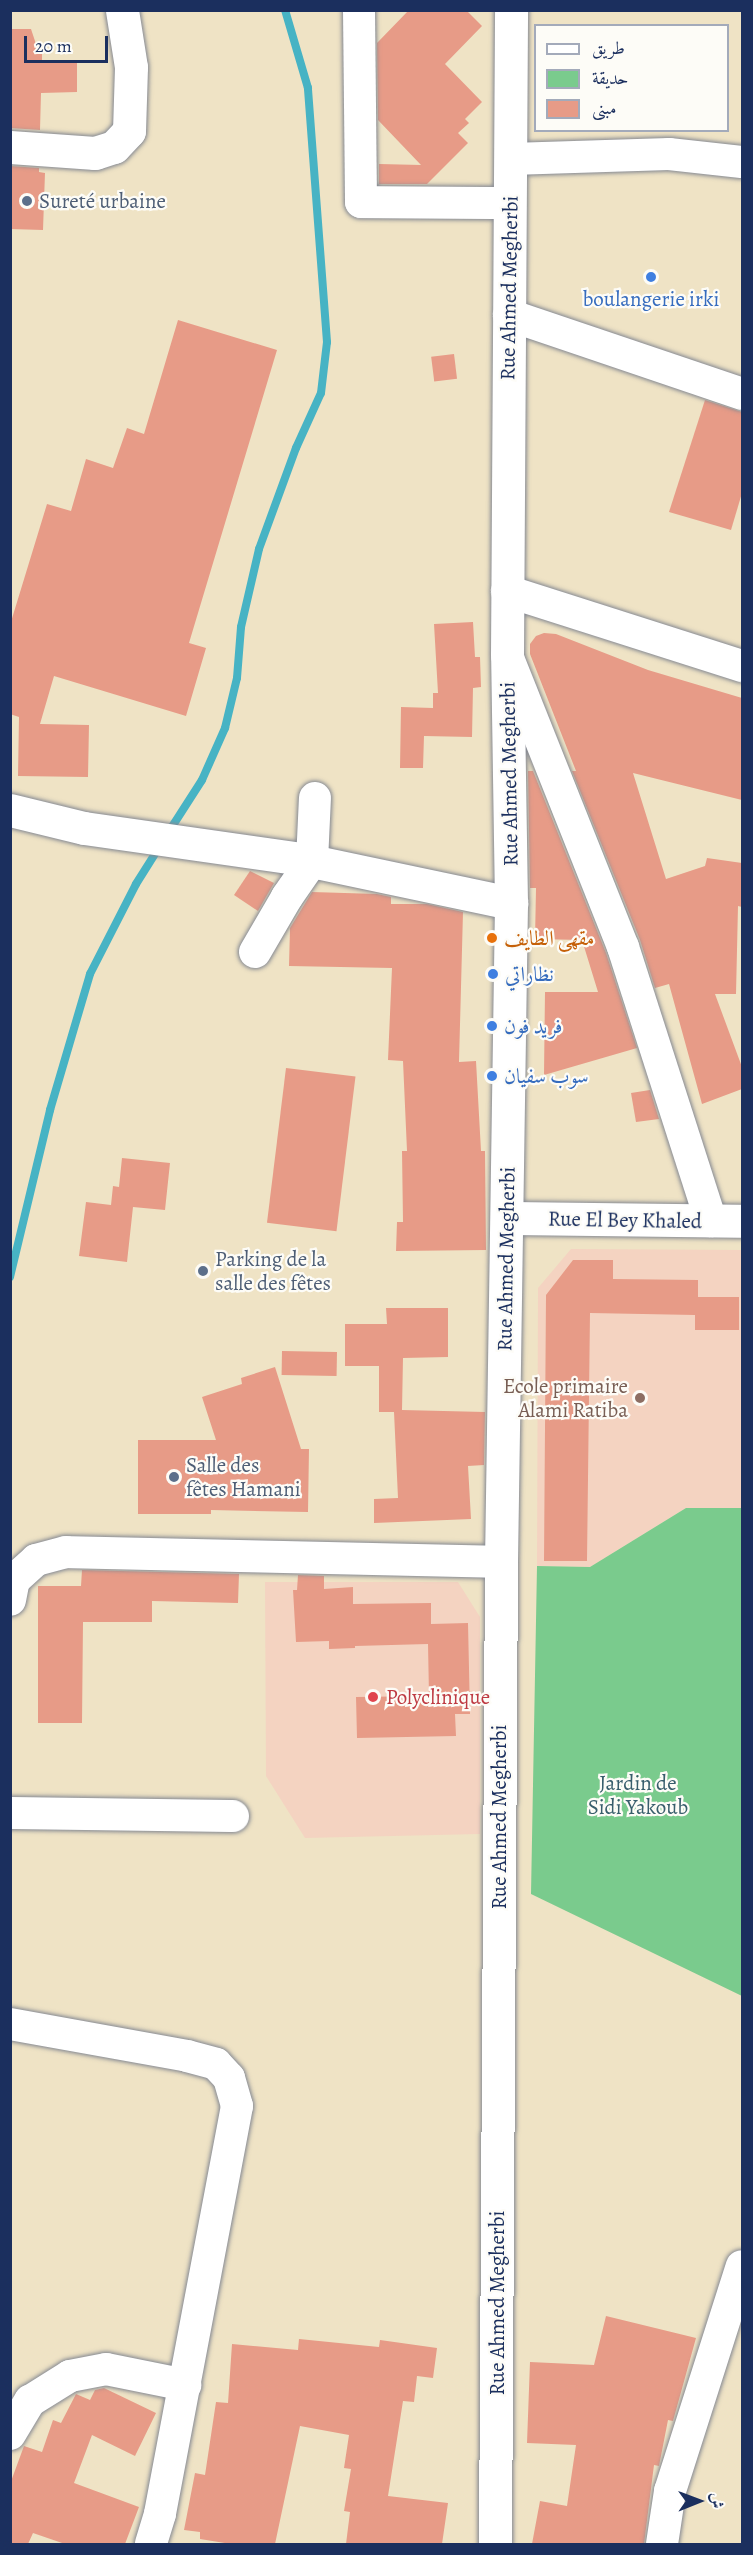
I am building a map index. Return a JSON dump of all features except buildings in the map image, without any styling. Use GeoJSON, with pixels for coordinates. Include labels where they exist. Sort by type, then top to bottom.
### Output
{"type":"FeatureCollection","features":[{"type":"Feature","properties":{"kind":"main road"},"geometry":{"type":"LineString","coordinates":[[10,147],[95,153],[114,147],[129,131],[131,67],[122,10]]}},
{"type":"Feature","properties":{"kind":"main road","name":"Rue Ahmed Megherbi"},"geometry":{"type":"LineString","coordinates":[[495,2544],[501,1562],[511,903],[507,591],[511,10]]}},
{"type":"Feature","properties":{"kind":"main road"},"geometry":{"type":"LineString","coordinates":[[10,810],[84,828],[307,860],[511,903]]}},
{"type":"Feature","properties":{"kind":"main road"},"geometry":{"type":"LineString","coordinates":[[508,1161],[521,1194],[531,1204],[568,1219]]}},
{"type":"Feature","properties":{"kind":"main road","name":"Rue El Bey Khaled"},"geometry":{"type":"LineString","coordinates":[[507,1218],[727,1221]]}},
{"type":"Feature","properties":{"kind":"main road"},"geometry":{"type":"LineString","coordinates":[[506,1266],[514,1250],[528,1236],[540,1228],[568,1219]]}},
{"type":"Feature","properties":{"kind":"street"},"geometry":{"type":"LineString","coordinates":[[359,10],[361,202],[510,203]]}},
{"type":"Feature","properties":{"kind":"street"},"geometry":{"type":"LineString","coordinates":[[511,159],[669,153],[742,162]]}},
{"type":"Feature","properties":{"kind":"street"},"geometry":{"type":"LineString","coordinates":[[509,315],[742,394]]}},
{"type":"Feature","properties":{"kind":"street"},"geometry":{"type":"LineString","coordinates":[[507,591],[742,666]]}},
{"type":"Feature","properties":{"kind":"street"},"geometry":{"type":"LineString","coordinates":[[507,655],[623,947],[727,1221]]}},
{"type":"Feature","properties":{"kind":"street"},"geometry":{"type":"LineString","coordinates":[[255,952],[307,860],[315,798]]}},
{"type":"Feature","properties":{"kind":"street"},"geometry":{"type":"LineString","coordinates":[[10,1600],[14,1580],[36,1560],[66,1552]]}},
{"type":"Feature","properties":{"kind":"street"},"geometry":{"type":"LineString","coordinates":[[10,1554],[66,1552],[501,1562]]}},
{"type":"Feature","properties":{"kind":"street"},"geometry":{"type":"LineString","coordinates":[[10,1813],[233,1816]]}},
{"type":"Feature","properties":{"kind":"street"},"geometry":{"type":"LineString","coordinates":[[10,2024],[187,2056],[216,2064],[229,2078],[237,2106],[185,2385],[152,2544]]}},
{"type":"Feature","properties":{"kind":"street"},"geometry":{"type":"LineString","coordinates":[[662,2544],[670,2491],[742,2266]]}},
{"type":"Feature","properties":{"kind":"street"},"geometry":{"type":"LineString","coordinates":[[10,2434],[30,2401],[69,2376],[106,2369],[185,2385]]}},
{"type":"Feature","properties":{"kind":"shaded area","name":"Ecole primaire Alami Ratiba"},"geometry":{"type":"Polygon","coordinates":[[[571,1249],[742,1250],[742,1508],[686,1508],[590,1567],[537,1566],[538,1288],[571,1249]]]}},
{"type":"Feature","properties":{"kind":"shaded area","name":"Polyclinique"},"geometry":{"type":"Polygon","coordinates":[[[265,1582],[458,1582],[480,1617],[480,1834],[305,1838],[266,1776],[265,1582]]]}},
{"type":"Feature","properties":{"kind":"green space","name":"Jardin de Sidi Yakoub"},"geometry":{"type":"Polygon","coordinates":[[[686,1508],[742,1508],[742,1996],[531,1894],[537,1566],[590,1567],[686,1508]]]}},
{"type":"Feature","properties":{"kind":"waterway"},"geometry":{"type":"LineString","coordinates":[[168,833],[202,780],[225,728],[237,678],[241,627],[259,549],[296,448],[321,393],[327,342],[308,88],[285,10]]}},
{"type":"Feature","properties":{"kind":"waterway"},"geometry":{"type":"LineString","coordinates":[[10,1277],[50,1110],[90,974],[136,884],[160,846]]}},
{"type":"Feature","properties":{"kind":"place","name":"Sureté urbaine"},"geometry":{"type":"Point","coordinates":[27,201]}},
{"type":"Feature","properties":{"kind":"place","name":"boulangerie irki"},"geometry":{"type":"Point","coordinates":[651,277]}},
{"type":"Feature","properties":{"kind":"place","name":"مقهى الطايف"},"geometry":{"type":"Point","coordinates":[492,938]}},
{"type":"Feature","properties":{"kind":"place","name":"نظاراتي"},"geometry":{"type":"Point","coordinates":[493,974]}},
{"type":"Feature","properties":{"kind":"place","name":"فريد فون"},"geometry":{"type":"Point","coordinates":[492,1026]}},
{"type":"Feature","properties":{"kind":"place","name":"سوب سفيان"},"geometry":{"type":"Point","coordinates":[492,1076]}},
{"type":"Feature","properties":{"kind":"place","name":"Parking de la salle des fêtes"},"geometry":{"type":"Point","coordinates":[203,1271]}},
{"type":"Feature","properties":{"kind":"place","name":"Ecole primaire Alami Ratiba"},"geometry":{"type":"Point","coordinates":[640,1398]}},
{"type":"Feature","properties":{"kind":"place","name":"Salle des fêtes Hamani"},"geometry":{"type":"Point","coordinates":[174,1477]}},
{"type":"Feature","properties":{"kind":"place","name":"Polyclinique"},"geometry":{"type":"Point","coordinates":[373,1697]}}]}
